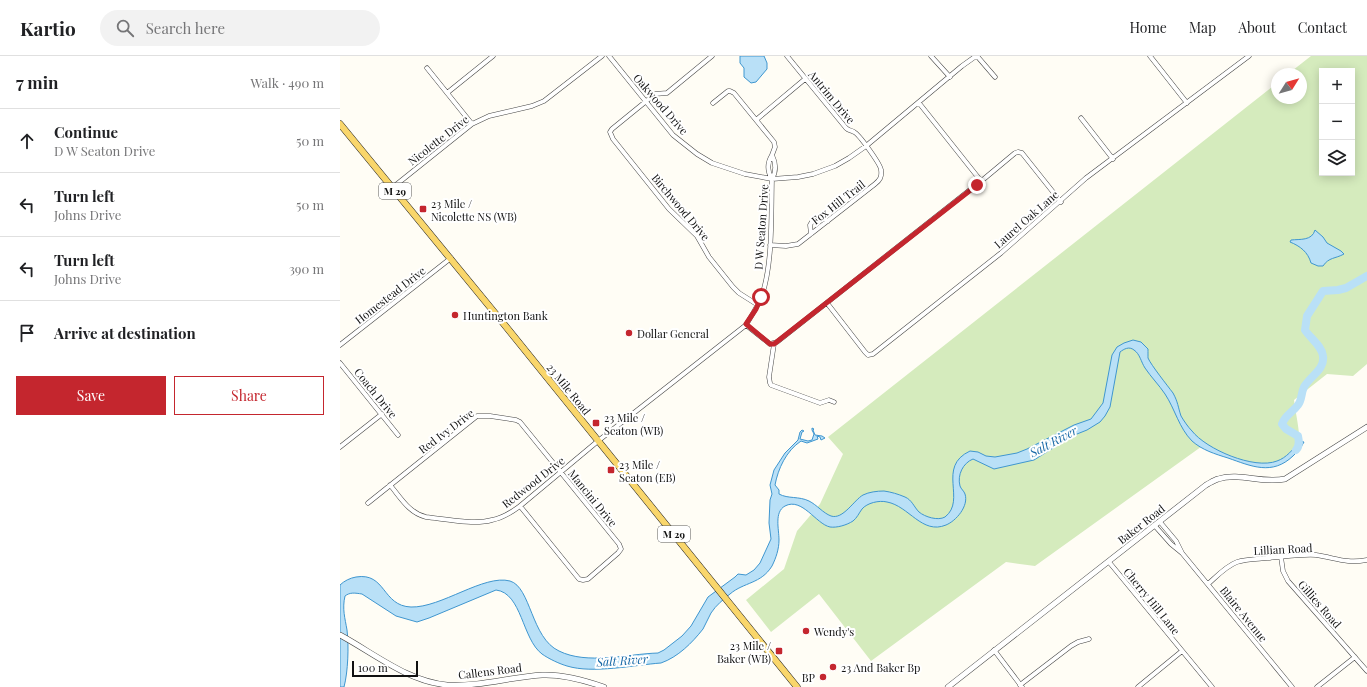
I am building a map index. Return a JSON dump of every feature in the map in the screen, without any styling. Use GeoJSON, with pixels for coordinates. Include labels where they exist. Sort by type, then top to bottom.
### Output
{"type":"FeatureCollection","features":[{"type":"Feature","properties":{"kind":"main road","name":"23 Mile Road"},"geometry":{"type":"LineString","coordinates":[[340,124],[451,258],[797,687]]}},
{"type":"Feature","properties":{"kind":"main road"},"geometry":{"type":"LineString","coordinates":[[791,680],[791,687]]}},
{"type":"Feature","properties":{"kind":"street"},"geometry":{"type":"LineString","coordinates":[[447,93],[493,56]]}},
{"type":"Feature","properties":{"kind":"street","name":"Nicolette Drive"},"geometry":{"type":"LineString","coordinates":[[392,188],[472,124],[488,116],[532,106],[544,101],[602,56]]}},
{"type":"Feature","properties":{"kind":"street","name":"Oakwood Drive"},"geometry":{"type":"LineString","coordinates":[[610,56],[673,134],[697,154],[721,166],[745,174],[772,179]]}},
{"type":"Feature","properties":{"kind":"street"},"geometry":{"type":"LineString","coordinates":[[646,102],[655,94],[667,93],[712,56]]}},
{"type":"Feature","properties":{"kind":"street","name":"Antrim Drive"},"geometry":{"type":"LineString","coordinates":[[787,56],[846,128],[854,132],[866,146]]}},
{"type":"Feature","properties":{"kind":"street"},"geometry":{"type":"LineString","coordinates":[[931,56],[950,77]]}},
{"type":"Feature","properties":{"kind":"street"},"geometry":{"type":"LineString","coordinates":[[977,56],[996,77]]}},
{"type":"Feature","properties":{"kind":"street","name":"D W Seaton Drive"},"geometry":{"type":"LineString","coordinates":[[598,441],[746,324],[758,305],[767,277],[770,246],[772,179],[798,177],[821,171],[840,163],[866,146],[977,56]]}},
{"type":"Feature","properties":{"kind":"street"},"geometry":{"type":"LineString","coordinates":[[1150,56],[1187,103]]}},
{"type":"Feature","properties":{"kind":"street","name":"Laurel Oak Lane"},"geometry":{"type":"LineString","coordinates":[[827,303],[863,350],[868,355],[871,355],[1001,253],[1086,178],[1249,56]]}},
{"type":"Feature","properties":{"kind":"street"},"geometry":{"type":"LineString","coordinates":[[426,68],[472,124]]}},
{"type":"Feature","properties":{"kind":"street"},"geometry":{"type":"LineString","coordinates":[[756,120],[805,79]]}},
{"type":"Feature","properties":{"kind":"street"},"geometry":{"type":"LineString","coordinates":[[713,103],[728,91],[732,92],[774,142],[775,147],[768,160],[768,173],[772,179],[775,174],[775,161],[772,155]]}},
{"type":"Feature","properties":{"kind":"street","name":"Birchwood Drive"},"geometry":{"type":"LineString","coordinates":[[646,102],[612,129],[610,132],[613,139],[669,209],[697,236],[709,257],[736,290],[758,305]]}},
{"type":"Feature","properties":{"kind":"street"},"geometry":{"type":"LineString","coordinates":[[919,103],[981,181]]}},
{"type":"Feature","properties":{"kind":"street"},"geometry":{"type":"LineString","coordinates":[[1081,118],[1113,159]]}},
{"type":"Feature","properties":{"kind":"street","name":"Fox Hill Trail"},"geometry":{"type":"LineString","coordinates":[[770,246],[796,245],[880,179],[882,175],[881,168],[866,146]]}},
{"type":"Feature","properties":{"kind":"street"},"geometry":{"type":"LineString","coordinates":[[834,402],[829,400],[820,403],[771,385],[769,377],[774,344],[1018,152],[1022,153],[1060,202]]}},
{"type":"Feature","properties":{"kind":"street"},"geometry":{"type":"LineString","coordinates":[[811,234],[810,225],[813,220],[819,217],[828,221]]}},
{"type":"Feature","properties":{"kind":"street","name":"Homestead Drive"},"geometry":{"type":"LineString","coordinates":[[340,345],[451,258]]}},
{"type":"Feature","properties":{"kind":"street"},"geometry":{"type":"LineString","coordinates":[[746,324],[770,344],[774,344]]}},
{"type":"Feature","properties":{"kind":"street","name":"Coach Drive"},"geometry":{"type":"LineString","coordinates":[[340,363],[398,435]]}},
{"type":"Feature","properties":{"kind":"street"},"geometry":{"type":"LineString","coordinates":[[340,447],[382,414]]}},
{"type":"Feature","properties":{"kind":"street","name":"Red Ivy Drive"},"geometry":{"type":"LineString","coordinates":[[368,503],[477,416],[490,416],[520,422]]}},
{"type":"Feature","properties":{"kind":"street","name":"Mancini Drive"},"geometry":{"type":"LineString","coordinates":[[520,422],[619,544],[621,549],[588,578],[582,580],[579,579],[520,506]]}},
{"type":"Feature","properties":{"kind":"street","name":"Baker Road"},"geometry":{"type":"LineString","coordinates":[[948,687],[1206,485],[1216,479],[1232,476],[1271,481],[1285,479],[1367,427]]}},
{"type":"Feature","properties":{"kind":"street","name":"Redwood Drive"},"geometry":{"type":"LineString","coordinates":[[390,485],[413,512],[418,515],[480,522],[493,520],[510,513],[520,506],[598,441]]}},
{"type":"Feature","properties":{"kind":"street","name":"Blaire Avenue"},"geometry":{"type":"LineString","coordinates":[[1160,522],[1176,541],[1182,553]]}},
{"type":"Feature","properties":{"kind":"street","name":"Blaire Avenue"},"geometry":{"type":"LineString","coordinates":[[1155,526],[1182,553],[1292,687]]}},
{"type":"Feature","properties":{"kind":"street","name":"Lillian Road"},"geometry":{"type":"LineString","coordinates":[[1208,584],[1236,562],[1307,555],[1317,555],[1345,562],[1367,560]]}},
{"type":"Feature","properties":{"kind":"street","name":"Gillies Road"},"geometry":{"type":"LineString","coordinates":[[1281,557],[1283,571],[1288,580],[1367,671]]}},
{"type":"Feature","properties":{"kind":"street","name":"Cherry Hill Lane"},"geometry":{"type":"LineString","coordinates":[[1109,562],[1212,687]]}},
{"type":"Feature","properties":{"kind":"street","name":"Callens Road"},"geometry":{"type":"LineString","coordinates":[[340,635],[410,676],[428,682],[448,686],[470,685],[542,675],[574,678],[604,687]]}},
{"type":"Feature","properties":{"kind":"street"},"geometry":{"type":"LineString","coordinates":[[994,650],[1021,686],[1071,646],[1089,639]]}},
{"type":"Feature","properties":{"kind":"street"},"geometry":{"type":"LineString","coordinates":[[1138,687],[1182,651]]}},
{"type":"Feature","properties":{"kind":"street"},"geometry":{"type":"LineString","coordinates":[[1317,687],[1356,657]]}},
{"type":"Feature","properties":{"kind":"green space"},"geometry":{"type":"Polygon","coordinates":[[[1311,56],[1367,56],[1367,364],[1353,376],[1327,374],[1294,400],[1299,440],[1297,445],[1285,457],[1278,461],[1260,464],[1241,460],[1205,444],[1035,566],[1006,562],[871,661],[819,594],[771,632],[746,600],[784,569],[797,531],[820,504],[843,454],[828,437],[1271,88],[1271,104],[1307,104],[1307,68],[1296,68],[1311,56]]]}},
{"type":"Feature","properties":{"kind":"water"},"geometry":{"type":"Polygon","coordinates":[[[740,56],[764,56],[767,63],[767,69],[756,82],[751,83],[744,77],[744,68],[740,63],[740,56]]]}},
{"type":"Feature","properties":{"kind":"water"},"geometry":{"type":"Polygon","coordinates":[[[1315,230],[1327,243],[1344,254],[1330,260],[1323,266],[1318,266],[1311,263],[1303,250],[1290,242],[1291,240],[1308,238],[1315,230]]]}},
{"type":"Feature","properties":{"kind":"water"},"geometry":{"type":"Polygon","coordinates":[[[1133,340],[1141,342],[1148,349],[1148,358],[1173,393],[1182,418],[1192,431],[1208,445],[1231,456],[1244,460],[1256,463],[1267,463],[1284,458],[1299,441],[1304,442],[1303,444],[1299,450],[1285,462],[1269,468],[1261,468],[1245,464],[1204,449],[1192,441],[1188,436],[1180,424],[1165,394],[1145,368],[1138,354],[1132,349],[1127,348],[1120,352],[1110,407],[1100,422],[1087,430],[1072,436],[1034,460],[994,469],[973,459],[966,463],[959,478],[960,486],[965,494],[965,503],[957,517],[946,525],[937,527],[930,526],[916,519],[895,505],[884,501],[873,502],[867,505],[853,521],[842,526],[833,527],[825,525],[809,512],[797,505],[791,504],[785,506],[779,512],[779,540],[777,553],[768,572],[758,580],[735,590],[723,600],[713,610],[703,629],[694,639],[679,653],[661,663],[589,669],[577,668],[558,663],[542,654],[535,647],[517,608],[511,599],[505,593],[496,590],[417,622],[396,616],[362,594],[353,593],[345,596],[344,601],[344,613],[348,636],[348,659],[344,687],[340,687],[340,585],[347,580],[356,577],[373,579],[394,601],[411,607],[423,606],[488,582],[500,580],[510,581],[517,585],[523,593],[542,635],[550,645],[559,651],[570,655],[594,658],[658,653],[682,636],[691,626],[708,597],[738,574],[746,575],[754,570],[760,563],[771,539],[769,523],[770,500],[772,494],[770,485],[774,470],[785,453],[798,440],[802,430],[804,431],[802,432],[800,439],[808,441],[812,440],[814,434],[812,428],[814,429],[815,435],[825,438],[821,440],[820,437],[817,436],[818,439],[807,443],[801,441],[791,450],[787,455],[776,479],[775,485],[779,490],[779,494],[805,499],[828,515],[835,516],[844,512],[863,495],[884,491],[907,498],[919,512],[925,515],[932,518],[942,518],[945,517],[951,510],[954,493],[953,474],[955,466],[960,458],[970,451],[995,457],[1017,453],[1074,425],[1091,419],[1103,403],[1112,355],[1117,347],[1133,340]]]}},
{"type":"Feature","properties":{"kind":"waterway","name":"Salt River"},"geometry":{"type":"LineString","coordinates":[[1296,450],[1299,445],[1298,436],[1286,429],[1282,424],[1285,418],[1299,403],[1304,387],[1322,365],[1323,361],[1322,352],[1318,345],[1305,330],[1307,316],[1323,291],[1346,288],[1367,276]]}},
{"type":"Feature","properties":{"kind":"place","name":"23 Mile / Nicolette NS (WB)"},"geometry":{"type":"Point","coordinates":[423,209]}},
{"type":"Feature","properties":{"kind":"place","name":"Huntington Bank"},"geometry":{"type":"Point","coordinates":[455,315]}},
{"type":"Feature","properties":{"kind":"place","name":"Dollar General"},"geometry":{"type":"Point","coordinates":[629,333]}},
{"type":"Feature","properties":{"kind":"place","name":"23 Mile / Seaton (WB)"},"geometry":{"type":"Point","coordinates":[596,423]}},
{"type":"Feature","properties":{"kind":"place","name":"23 Mile / Seaton (EB)"},"geometry":{"type":"Point","coordinates":[611,470]}},
{"type":"Feature","properties":{"kind":"place","name":"Wendy's"},"geometry":{"type":"Point","coordinates":[806,631]}},
{"type":"Feature","properties":{"kind":"place","name":"23 Mile / Baker (WB)"},"geometry":{"type":"Point","coordinates":[779,651]}},
{"type":"Feature","properties":{"kind":"place","name":"23 And Baker Bp"},"geometry":{"type":"Point","coordinates":[833,667]}},
{"type":"Feature","properties":{"kind":"place","name":"BP"},"geometry":{"type":"Point","coordinates":[823,677]}},
{"type":"Feature","properties":{"kind":"route"},"geometry":{"type":"LineString","coordinates":[[761,297],[756,309],[746,324],[770,344],[774,344],[977,185]]}}]}
